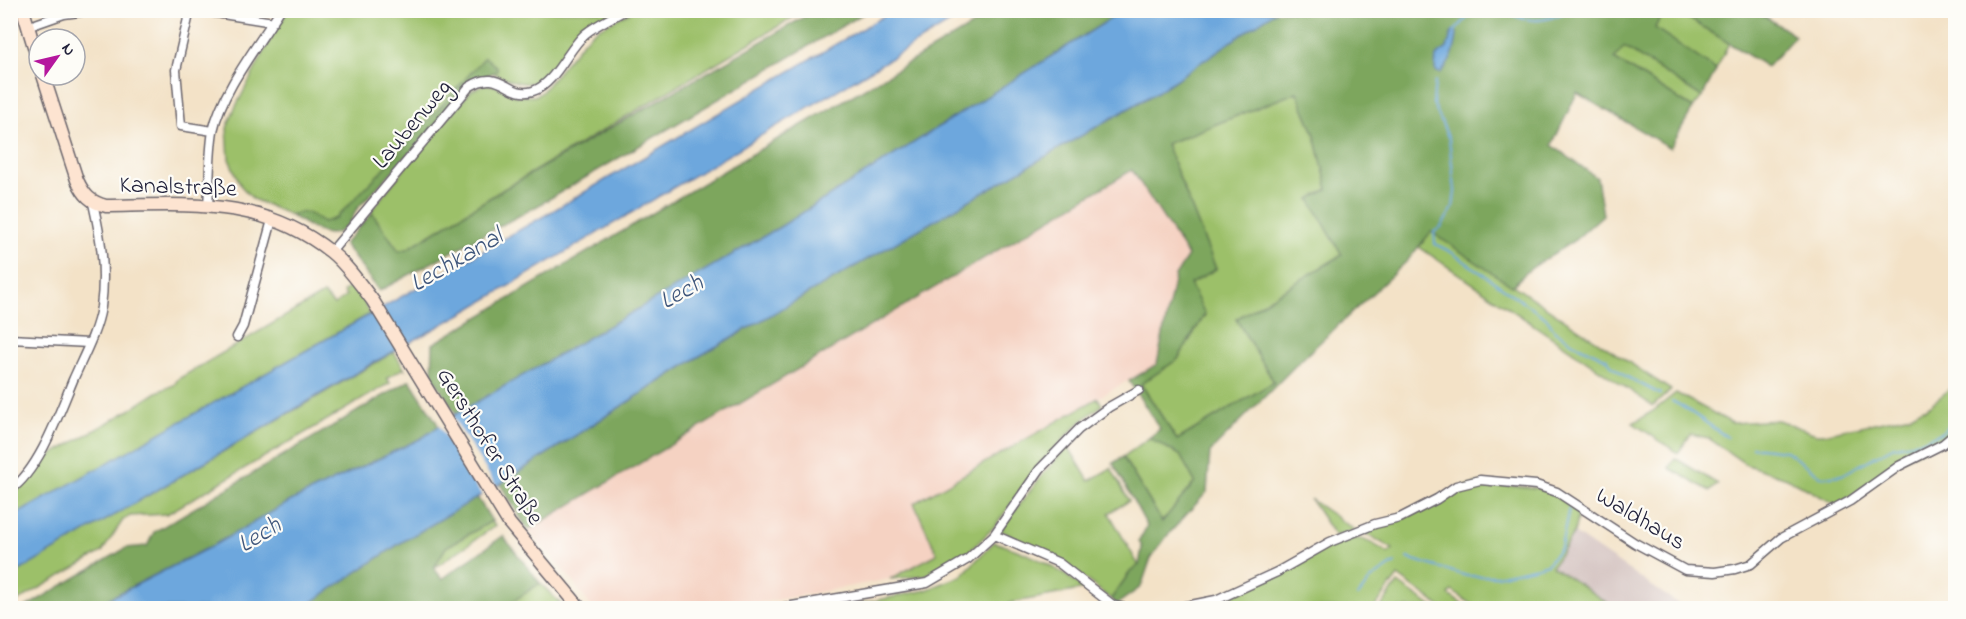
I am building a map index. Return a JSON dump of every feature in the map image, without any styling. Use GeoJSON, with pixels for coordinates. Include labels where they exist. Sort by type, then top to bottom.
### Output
{"type":"FeatureCollection","features":[{"type":"Feature","properties":{"kind":"main road"},"geometry":{"type":"LineString","coordinates":[[23,10],[27,27]]}},
{"type":"Feature","properties":{"kind":"main road"},"geometry":{"type":"LineString","coordinates":[[47,87],[77,180],[83,192],[93,202]]}},
{"type":"Feature","properties":{"kind":"main road","name":"Kanalstraße"},"geometry":{"type":"LineString","coordinates":[[93,202],[106,206],[208,205],[229,207],[272,220],[331,252],[373,301]]}},
{"type":"Feature","properties":{"kind":"main road","name":"Gersthofer Straße"},"geometry":{"type":"LineString","coordinates":[[373,301],[503,513],[529,549],[580,609]]}},
{"type":"Feature","properties":{"kind":"street"},"geometry":{"type":"LineString","coordinates":[[27,27],[64,14],[94,10]]}},
{"type":"Feature","properties":{"kind":"street"},"geometry":{"type":"LineString","coordinates":[[190,10],[176,70],[181,126],[213,131]]}},
{"type":"Feature","properties":{"kind":"street"},"geometry":{"type":"LineString","coordinates":[[197,10],[273,22]]}},
{"type":"Feature","properties":{"kind":"street"},"geometry":{"type":"LineString","coordinates":[[208,205],[213,131],[225,100],[241,71],[280,10]]}},
{"type":"Feature","properties":{"kind":"street","name":"Laubenweg"},"geometry":{"type":"LineString","coordinates":[[331,252],[469,87],[478,81],[488,79],[498,81],[517,91],[537,90],[552,77],[584,36],[625,10]]}},
{"type":"Feature","properties":{"kind":"street"},"geometry":{"type":"LineString","coordinates":[[10,490],[17,486],[31,468],[49,437],[89,343],[100,309],[104,265],[102,241],[93,202]]}},
{"type":"Feature","properties":{"kind":"street"},"geometry":{"type":"LineString","coordinates":[[237,338],[243,326],[272,220]]}},
{"type":"Feature","properties":{"kind":"street"},"geometry":{"type":"LineString","coordinates":[[10,339],[89,343]]}},
{"type":"Feature","properties":{"kind":"street"},"geometry":{"type":"LineString","coordinates":[[780,609],[927,583],[968,559],[994,535],[1040,469],[1079,429],[1109,407],[1139,390]]}},
{"type":"Feature","properties":{"kind":"street","name":"Waldhaus"},"geometry":{"type":"LineString","coordinates":[[1176,609],[1216,600],[1277,572],[1330,542],[1375,524],[1400,518],[1437,499],[1456,486],[1480,480],[1536,485],[1557,492],[1635,543],[1685,570],[1714,572],[1735,569],[1751,564],[1781,538],[1850,501],[1899,466],[1942,444],[1956,433]]}},
{"type":"Feature","properties":{"kind":"street"},"geometry":{"type":"LineString","coordinates":[[994,535],[1059,563],[1114,606],[1125,609]]}},
{"type":"Feature","properties":{"kind":"shaded area"},"geometry":{"type":"Polygon","coordinates":[[[1132,170],[1188,256],[1175,276],[1157,364],[915,503],[937,554],[890,579],[744,608],[592,608],[571,579],[528,530],[1132,170]]]}},
{"type":"Feature","properties":{"kind":"shaded area"},"geometry":{"type":"Polygon","coordinates":[[[1574,533],[1683,607],[1615,608],[1552,566],[1574,533]]]}},
{"type":"Feature","properties":{"kind":"green space"},"geometry":{"type":"Polygon","coordinates":[[[816,10],[868,11],[539,205],[379,291],[344,244],[372,213],[399,251],[407,249],[504,189],[816,10]]]}},
{"type":"Feature","properties":{"kind":"green space"},"geometry":{"type":"Polygon","coordinates":[[[288,11],[615,11],[580,30],[544,77],[536,81],[521,83],[483,69],[341,222],[323,226],[307,216],[288,214],[253,199],[241,186],[229,159],[227,128],[234,110],[276,29],[288,11]]]}},
{"type":"Feature","properties":{"kind":"green space"},"geometry":{"type":"Polygon","coordinates":[[[632,11],[804,11],[399,252],[371,211],[415,155],[472,90],[486,84],[497,86],[516,96],[534,96],[541,93],[584,40],[595,30],[632,11]]]}},
{"type":"Feature","properties":{"kind":"green space"},"geometry":{"type":"Polygon","coordinates":[[[997,11],[1123,11],[780,227],[456,414],[432,375],[433,344],[997,11]]]}},
{"type":"Feature","properties":{"kind":"green space"},"geometry":{"type":"Polygon","coordinates":[[[1276,11],[1663,11],[1655,28],[1716,70],[1702,97],[1624,47],[1614,59],[1693,108],[1670,148],[1577,93],[1552,145],[1597,178],[1603,215],[1575,240],[1530,269],[1512,286],[1431,232],[1406,262],[1298,363],[1210,452],[1207,492],[1167,536],[1151,558],[1141,587],[1117,604],[1111,599],[1130,572],[1139,565],[1142,547],[1139,541],[1147,526],[1113,463],[1123,457],[1162,522],[1195,482],[1180,455],[1149,438],[1160,429],[1129,381],[1157,364],[1175,276],[1188,256],[1132,170],[528,530],[500,484],[698,357],[1157,92],[1276,11]],[[1297,92],[1166,144],[1216,269],[1190,284],[1205,314],[1178,359],[1141,384],[1177,440],[1274,382],[1236,319],[1342,255],[1310,199],[1328,189],[1315,135],[1297,92]]]}},
{"type":"Feature","properties":{"kind":"green space"},"geometry":{"type":"Polygon","coordinates":[[[1663,11],[1677,11],[1729,43],[1716,70],[1655,28],[1663,11]]]}},
{"type":"Feature","properties":{"kind":"green space"},"geometry":{"type":"Polygon","coordinates":[[[1677,11],[1757,11],[1795,36],[1767,67],[1677,11]]]}},
{"type":"Feature","properties":{"kind":"green space"},"geometry":{"type":"Polygon","coordinates":[[[1624,46],[1702,97],[1693,108],[1614,59],[1624,46]]]}},
{"type":"Feature","properties":{"kind":"green space"},"geometry":{"type":"Polygon","coordinates":[[[485,57],[497,67],[497,71],[479,79],[356,210],[346,226],[332,234],[326,234],[291,216],[304,212],[324,222],[336,218],[398,154],[485,57]]]}},
{"type":"Feature","properties":{"kind":"green space"},"geometry":{"type":"Polygon","coordinates":[[[1297,92],[1315,135],[1328,189],[1310,199],[1342,255],[1236,319],[1274,382],[1177,440],[1141,384],[1178,359],[1205,315],[1189,284],[1216,269],[1166,144],[1297,92]]]}},
{"type":"Feature","properties":{"kind":"green space"},"geometry":{"type":"Polygon","coordinates":[[[1431,231],[1671,390],[1653,406],[1419,247],[1431,231]]]}},
{"type":"Feature","properties":{"kind":"green space"},"geometry":{"type":"Polygon","coordinates":[[[352,285],[366,300],[365,305],[370,314],[11,518],[11,497],[36,473],[46,458],[157,392],[174,385],[178,379],[323,294],[334,305],[346,296],[343,292],[352,285]]]}},
{"type":"Feature","properties":{"kind":"green space"},"geometry":{"type":"Polygon","coordinates":[[[394,352],[405,370],[402,369],[387,378],[390,383],[167,514],[130,516],[123,520],[102,552],[11,605],[10,576],[394,352]]]}},
{"type":"Feature","properties":{"kind":"green space"},"geometry":{"type":"Polygon","coordinates":[[[410,380],[439,426],[422,438],[291,501],[214,545],[90,608],[24,608],[126,548],[147,546],[154,532],[410,380]]]}},
{"type":"Feature","properties":{"kind":"green space"},"geometry":{"type":"Polygon","coordinates":[[[1955,385],[1955,430],[1898,462],[1836,505],[1787,478],[1747,465],[1708,438],[1691,434],[1678,453],[1633,423],[1676,393],[1732,423],[1778,420],[1816,434],[1824,434],[1911,415],[1925,409],[1955,385]]]}},
{"type":"Feature","properties":{"kind":"green space"},"geometry":{"type":"Polygon","coordinates":[[[1098,398],[1102,405],[1077,425],[1038,466],[996,525],[968,553],[924,576],[890,579],[937,554],[914,503],[1098,398]]]}},
{"type":"Feature","properties":{"kind":"green space"},"geometry":{"type":"Polygon","coordinates":[[[1149,438],[1180,455],[1195,482],[1162,522],[1123,457],[1149,438]]]}},
{"type":"Feature","properties":{"kind":"green space"},"geometry":{"type":"Polygon","coordinates":[[[1068,446],[1089,481],[1111,468],[1129,501],[1109,513],[1139,566],[1130,572],[1111,599],[1060,560],[1000,530],[1043,474],[1068,446]]]}},
{"type":"Feature","properties":{"kind":"green space"},"geometry":{"type":"Polygon","coordinates":[[[1675,458],[1718,484],[1710,491],[1669,468],[1675,458]]]}},
{"type":"Feature","properties":{"kind":"green space"},"geometry":{"type":"Polygon","coordinates":[[[1481,483],[1537,488],[1555,494],[1579,509],[1574,533],[1552,566],[1615,608],[1477,608],[1452,591],[1449,595],[1468,608],[1442,608],[1398,576],[1374,608],[1222,608],[1215,604],[1340,541],[1361,539],[1388,553],[1393,549],[1363,532],[1459,488],[1481,483]]]}},
{"type":"Feature","properties":{"kind":"green space"},"geometry":{"type":"Polygon","coordinates":[[[477,497],[492,521],[446,547],[434,568],[442,579],[503,536],[540,583],[503,608],[303,608],[402,542],[477,497]]]}},
{"type":"Feature","properties":{"kind":"green space"},"geometry":{"type":"Polygon","coordinates":[[[1310,499],[1355,530],[1335,536],[1310,499]]]}},
{"type":"Feature","properties":{"kind":"green space"},"geometry":{"type":"Polygon","coordinates":[[[492,521],[495,526],[434,568],[446,547],[492,521]]]}},
{"type":"Feature","properties":{"kind":"green space"},"geometry":{"type":"Polygon","coordinates":[[[994,542],[1042,561],[1085,589],[1010,603],[1002,608],[840,608],[926,590],[961,576],[994,542]]]}},
{"type":"Feature","properties":{"kind":"green space"},"geometry":{"type":"Polygon","coordinates":[[[540,583],[565,608],[503,608],[540,583]]]}},
{"type":"Feature","properties":{"kind":"green space"},"geometry":{"type":"Polygon","coordinates":[[[1398,583],[1434,608],[1380,608],[1398,583]]]}},
{"type":"Feature","properties":{"kind":"water"},"geometry":{"type":"Polygon","coordinates":[[[892,11],[970,11],[470,309],[373,363],[11,576],[10,518],[544,216],[892,11]]]}},
{"type":"Feature","properties":{"kind":"water","name":"Lech"},"geometry":{"type":"Polygon","coordinates":[[[1123,11],[1276,11],[1157,92],[698,357],[500,484],[402,542],[303,608],[91,608],[214,545],[291,501],[422,438],[456,414],[780,227],[1123,11]]]}},
{"type":"Feature","properties":{"kind":"water"},"geometry":{"type":"Polygon","coordinates":[[[1454,31],[1457,33],[1452,55],[1444,69],[1440,73],[1437,72],[1435,69],[1436,56],[1447,48],[1454,31]]]}},
{"type":"Feature","properties":{"kind":"pier"},"geometry":{"type":"Polygon","coordinates":[[[451,414],[498,489],[483,497],[438,424],[451,414]]]}},
{"type":"Feature","properties":{"kind":"waterway"},"geometry":{"type":"LineString","coordinates":[[1454,32],[1474,10]]}},
{"type":"Feature","properties":{"kind":"waterway"},"geometry":{"type":"LineString","coordinates":[[1502,10],[1535,20],[1551,18],[1569,10]]}},
{"type":"Feature","properties":{"kind":"waterway"},"geometry":{"type":"LineString","coordinates":[[1435,82],[1433,103],[1449,139],[1455,191],[1453,208],[1441,227],[1434,232],[1435,244],[1451,252],[1546,318],[1555,331],[1575,344],[1607,359],[1625,376],[1660,394]]}},
{"type":"Feature","properties":{"kind":"waterway"},"geometry":{"type":"LineString","coordinates":[[1672,401],[1727,437]]}},
{"type":"Feature","properties":{"kind":"waterway"},"geometry":{"type":"LineString","coordinates":[[1752,447],[1786,451],[1822,477],[1842,475],[1894,446],[1919,442],[1941,433],[1956,420]]}},
{"type":"Feature","properties":{"kind":"waterway"},"geometry":{"type":"LineString","coordinates":[[1407,558],[1467,576],[1497,576],[1538,567],[1547,564],[1561,547],[1569,508]]}},
{"type":"Feature","properties":{"kind":"waterway"},"geometry":{"type":"LineString","coordinates":[[1358,596],[1371,579],[1395,563]]}},
{"type":"Feature","properties":{"kind":"water label","name":"Lechkanal"},"geometry":{"type":"Point","coordinates":[457,261]}}]}
